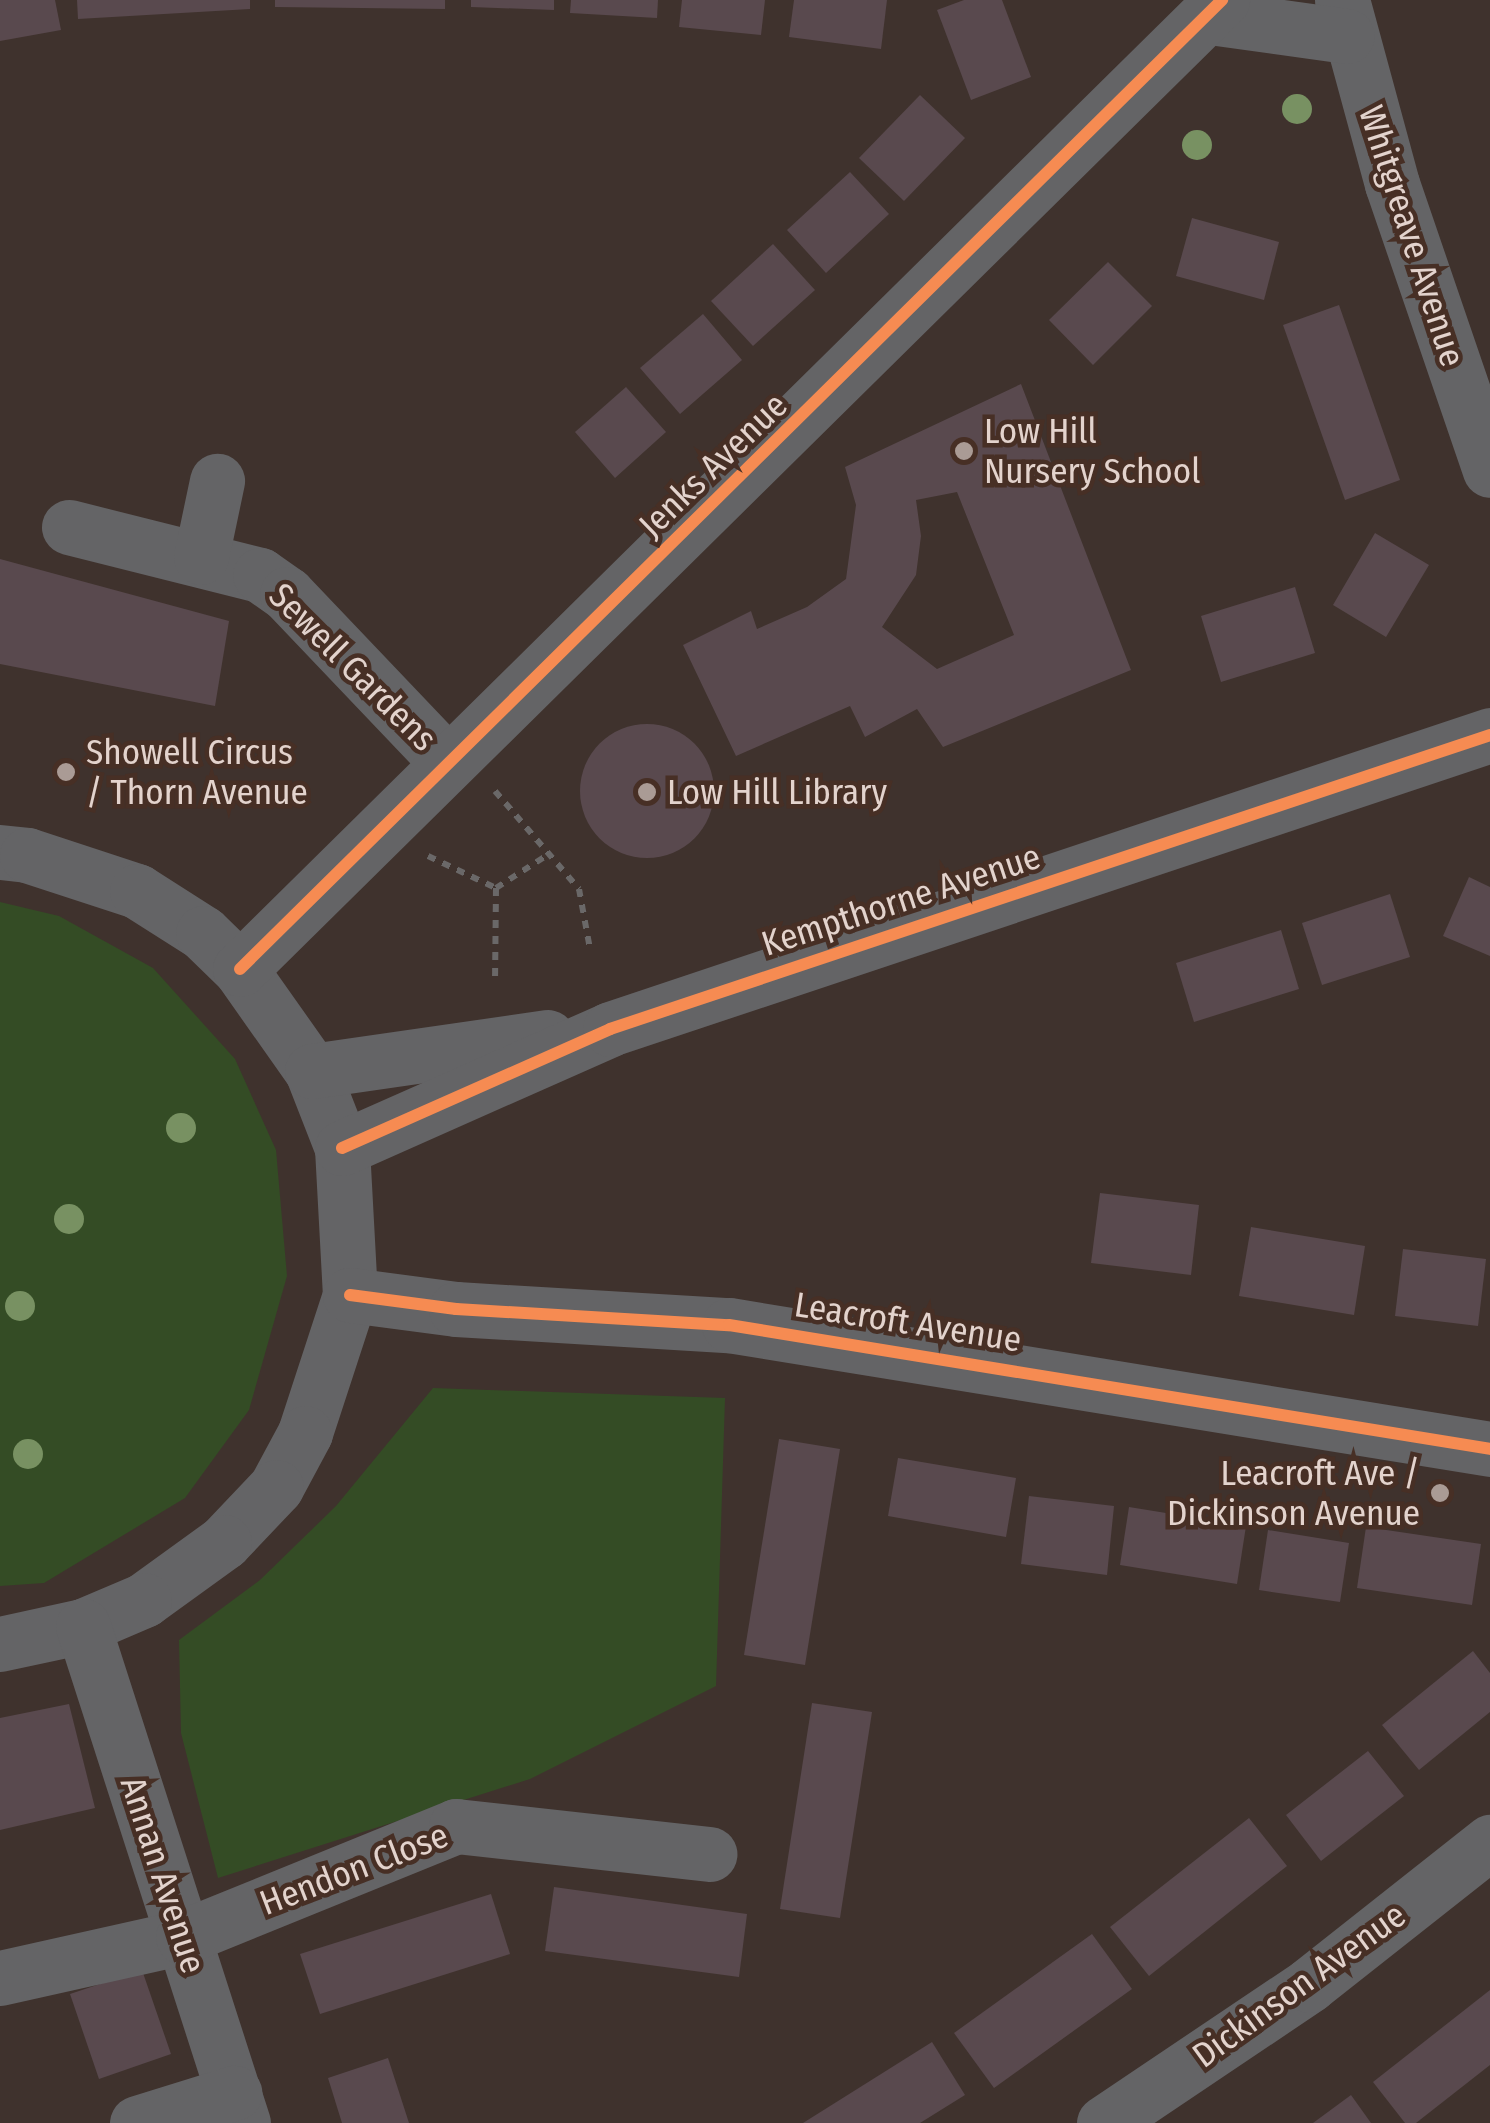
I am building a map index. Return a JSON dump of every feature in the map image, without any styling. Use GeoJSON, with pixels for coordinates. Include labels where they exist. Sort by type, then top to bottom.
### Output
{"type":"FeatureCollection","features":[{"type":"Feature","properties":{"kind":"street"},"geometry":{"type":"LineString","coordinates":[[1216,8],[1344,18]]}},
{"type":"Feature","properties":{"kind":"street","name":"Jenks Avenue"},"geometry":{"type":"LineString","coordinates":[[240,969],[468,774],[768,455],[1216,8]]}},
{"type":"Feature","properties":{"kind":"street","name":"Whitgreave Avenue"},"geometry":{"type":"LineString","coordinates":[[1344,18],[1490,470]]}},
{"type":"Feature","properties":{"kind":"street"},"geometry":{"type":"LineString","coordinates":[[201,557],[217,481]]}},
{"type":"Feature","properties":{"kind":"street","name":"Sewell Gardens"},"geometry":{"type":"LineString","coordinates":[[69,528],[201,557],[260,575],[288,594],[468,774]]}},
{"type":"Feature","properties":{"kind":"street","name":"Kempthorne Avenue"},"geometry":{"type":"LineString","coordinates":[[342,1148],[610,1029],[1490,735]]}},
{"type":"Feature","properties":{"kind":"street"},"geometry":{"type":"LineString","coordinates":[[0,852],[27,855],[136,891],[203,933],[240,969],[312,1071],[342,1148],[350,1295],[306,1434],[276,1487],[186,1574],[84,1626],[0,1644]]}},
{"type":"Feature","properties":{"kind":"street","name":"Kempthorne Avenue"},"geometry":{"type":"LineString","coordinates":[[312,1071],[610,1029]]}},
{"type":"Feature","properties":{"kind":"street","name":"Leacroft Avenue"},"geometry":{"type":"LineString","coordinates":[[350,1295],[456,1308],[729,1325],[1478,1443]]}},
{"type":"Feature","properties":{"kind":"street","name":"Annan Avenue"},"geometry":{"type":"LineString","coordinates":[[84,1626],[238,2108]]}},
{"type":"Feature","properties":{"kind":"street","name":"Hendon Close"},"geometry":{"type":"LineString","coordinates":[[0,1978],[183,1937],[456,1826],[709,1854]]}},
{"type":"Feature","properties":{"kind":"street","name":"Dickinson Avenue"},"geometry":{"type":"LineString","coordinates":[[1104,2123],[1309,1985],[1490,1842]]}},
{"type":"Feature","properties":{"kind":"street"},"geometry":{"type":"LineString","coordinates":[[137,2123],[238,2108]]}},
{"type":"Feature","properties":{"kind":"path"},"geometry":{"type":"LineString","coordinates":[[468,774],[579,889],[590,949]]}},
{"type":"Feature","properties":{"kind":"path"},"geometry":{"type":"LineString","coordinates":[[422,853],[496,888]]}},
{"type":"Feature","properties":{"kind":"path"},"geometry":{"type":"LineString","coordinates":[[496,888],[548,854]]}},
{"type":"Feature","properties":{"kind":"path"},"geometry":{"type":"LineString","coordinates":[[495,981],[496,888]]}},
{"type":"Feature","properties":{"kind":"green space"},"geometry":{"type":"Polygon","coordinates":[[[0,902],[59,916],[153,968],[235,1059],[276,1150],[287,1276],[249,1410],[185,1498],[44,1583],[0,1586],[0,902]]]}},
{"type":"Feature","properties":{"kind":"green space"},"geometry":{"type":"Polygon","coordinates":[[[433,1388],[725,1398],[716,1686],[530,1779],[218,1878],[181,1733],[179,1640],[260,1580],[336,1506],[433,1388]]]}},
{"type":"Feature","properties":{"kind":"building"},"geometry":{"type":"Polygon","coordinates":[[[0,0],[55,0],[61,30],[0,41],[0,0]]]}},
{"type":"Feature","properties":{"kind":"building"},"geometry":{"type":"Polygon","coordinates":[[[77,0],[250,0],[250,9],[78,19],[77,0]]]}},
{"type":"Feature","properties":{"kind":"building"},"geometry":{"type":"Polygon","coordinates":[[[275,0],[445,0],[445,9],[275,7],[275,0]]]}},
{"type":"Feature","properties":{"kind":"building"},"geometry":{"type":"Polygon","coordinates":[[[471,0],[554,0],[554,10],[471,7],[471,0]]]}},
{"type":"Feature","properties":{"kind":"building"},"geometry":{"type":"Polygon","coordinates":[[[571,0],[658,0],[657,18],[570,13],[571,0]]]}},
{"type":"Feature","properties":{"kind":"building"},"geometry":{"type":"Polygon","coordinates":[[[682,0],[765,0],[761,35],[679,27],[682,0]]]}},
{"type":"Feature","properties":{"kind":"building"},"geometry":{"type":"Polygon","coordinates":[[[794,0],[887,0],[881,49],[789,37],[794,0]]]}},
{"type":"Feature","properties":{"kind":"building"},"geometry":{"type":"Polygon","coordinates":[[[964,0],[1002,0],[1031,77],[971,100],[937,10],[964,0]]]}},
{"type":"Feature","properties":{"kind":"building"},"geometry":{"type":"Polygon","coordinates":[[[920,95],[965,138],[904,201],[859,158],[920,95]]]}},
{"type":"Feature","properties":{"kind":"building"},"geometry":{"type":"Polygon","coordinates":[[[850,172],[889,214],[826,273],[787,230],[850,172]]]}},
{"type":"Feature","properties":{"kind":"building"},"geometry":{"type":"Polygon","coordinates":[[[1192,218],[1279,242],[1264,300],[1176,276],[1192,218]]]}},
{"type":"Feature","properties":{"kind":"building"},"geometry":{"type":"Polygon","coordinates":[[[773,244],[815,290],[753,346],[711,301],[773,244]]]}},
{"type":"Feature","properties":{"kind":"building"},"geometry":{"type":"Polygon","coordinates":[[[1108,262],[1152,306],[1093,365],[1049,320],[1108,262]]]}},
{"type":"Feature","properties":{"kind":"building"},"geometry":{"type":"Polygon","coordinates":[[[1339,305],[1400,480],[1345,500],[1283,325],[1339,305]]]}},
{"type":"Feature","properties":{"kind":"building"},"geometry":{"type":"Polygon","coordinates":[[[703,314],[742,360],[680,414],[640,368],[703,314]]]}},
{"type":"Feature","properties":{"kind":"building"},"geometry":{"type":"Polygon","coordinates":[[[1021,384],[1131,670],[943,747],[917,709],[865,737],[850,706],[736,756],[683,645],[751,611],[757,629],[807,607],[846,579],[856,505],[845,467],[1021,384]],[[957,492],[916,500],[921,536],[916,575],[882,627],[937,669],[1014,635],[957,492]]]}},
{"type":"Feature","properties":{"kind":"building"},"geometry":{"type":"Polygon","coordinates":[[[626,387],[666,432],[615,478],[575,432],[626,387]]]}},
{"type":"Feature","properties":{"kind":"building"},"geometry":{"type":"Polygon","coordinates":[[[1375,533],[1429,565],[1386,637],[1333,605],[1375,533]]]}},
{"type":"Feature","properties":{"kind":"building"},"geometry":{"type":"Polygon","coordinates":[[[0,559],[229,621],[215,706],[0,664],[0,559]]]}},
{"type":"Feature","properties":{"kind":"building"},"geometry":{"type":"Polygon","coordinates":[[[1295,587],[1315,653],[1221,682],[1201,616],[1295,587]]]}},
{"type":"Feature","properties":{"kind":"building","name":"Low Hill Library"},"geometry":{"type":"Polygon","coordinates":[[[647,724],[673,729],[695,743],[709,765],[714,791],[709,817],[695,839],[673,853],[647,858],[621,853],[599,839],[585,817],[580,791],[585,765],[599,743],[621,729],[647,724]]]}},
{"type":"Feature","properties":{"kind":"building"},"geometry":{"type":"Polygon","coordinates":[[[1469,877],[1490,887],[1490,956],[1443,936],[1469,877]]]}},
{"type":"Feature","properties":{"kind":"building"},"geometry":{"type":"Polygon","coordinates":[[[1390,894],[1410,957],[1322,985],[1302,923],[1390,894]]]}},
{"type":"Feature","properties":{"kind":"building"},"geometry":{"type":"Polygon","coordinates":[[[1281,930],[1299,989],[1194,1022],[1176,963],[1281,930]]]}},
{"type":"Feature","properties":{"kind":"building"},"geometry":{"type":"Polygon","coordinates":[[[1100,1193],[1199,1205],[1191,1275],[1091,1263],[1100,1193]]]}},
{"type":"Feature","properties":{"kind":"building"},"geometry":{"type":"Polygon","coordinates":[[[1251,1227],[1365,1246],[1354,1315],[1239,1296],[1251,1227]]]}},
{"type":"Feature","properties":{"kind":"building"},"geometry":{"type":"Polygon","coordinates":[[[1403,1249],[1486,1259],[1478,1326],[1395,1316],[1403,1249]]]}},
{"type":"Feature","properties":{"kind":"building"},"geometry":{"type":"Polygon","coordinates":[[[779,1439],[840,1449],[805,1665],[744,1655],[779,1439]]]}},
{"type":"Feature","properties":{"kind":"building"},"geometry":{"type":"Polygon","coordinates":[[[898,1458],[1016,1478],[1006,1537],[888,1516],[898,1458]]]}},
{"type":"Feature","properties":{"kind":"building"},"geometry":{"type":"Polygon","coordinates":[[[1029,1496],[1114,1506],[1107,1575],[1021,1564],[1029,1496]]]}},
{"type":"Feature","properties":{"kind":"building"},"geometry":{"type":"Polygon","coordinates":[[[1129,1507],[1246,1526],[1237,1584],[1120,1565],[1129,1507]]]}},
{"type":"Feature","properties":{"kind":"building"},"geometry":{"type":"Polygon","coordinates":[[[1366,1527],[1481,1544],[1472,1605],[1357,1588],[1366,1527]]]}},
{"type":"Feature","properties":{"kind":"building"},"geometry":{"type":"Polygon","coordinates":[[[1268,1530],[1349,1543],[1340,1602],[1259,1590],[1268,1530]]]}},
{"type":"Feature","properties":{"kind":"building"},"geometry":{"type":"Polygon","coordinates":[[[1473,1651],[1490,1673],[1490,1712],[1419,1770],[1382,1725],[1473,1651]]]}},
{"type":"Feature","properties":{"kind":"building"},"geometry":{"type":"Polygon","coordinates":[[[812,1703],[872,1712],[840,1918],[780,1909],[812,1703]]]}},
{"type":"Feature","properties":{"kind":"building"},"geometry":{"type":"Polygon","coordinates":[[[69,1704],[95,1808],[0,1830],[0,1718],[69,1704]]]}},
{"type":"Feature","properties":{"kind":"building"},"geometry":{"type":"Polygon","coordinates":[[[1368,1751],[1404,1796],[1321,1861],[1286,1815],[1368,1751]]]}},
{"type":"Feature","properties":{"kind":"building"},"geometry":{"type":"Polygon","coordinates":[[[1249,1818],[1287,1866],[1149,1976],[1110,1927],[1249,1818]]]}},
{"type":"Feature","properties":{"kind":"building"},"geometry":{"type":"Polygon","coordinates":[[[554,1887],[747,1914],[739,1977],[545,1951],[554,1887]]]}},
{"type":"Feature","properties":{"kind":"building"},"geometry":{"type":"Polygon","coordinates":[[[491,1894],[510,1954],[320,2014],[300,1954],[491,1894]]]}},
{"type":"Feature","properties":{"kind":"building"},"geometry":{"type":"Polygon","coordinates":[[[1092,1934],[1132,1989],[994,2088],[954,2033],[1092,1934]]]}},
{"type":"Feature","properties":{"kind":"building"},"geometry":{"type":"Polygon","coordinates":[[[142,1970],[171,2054],[99,2079],[70,1994],[142,1970]]]}},
{"type":"Feature","properties":{"kind":"building"},"geometry":{"type":"Polygon","coordinates":[[[1490,1990],[1490,2065],[1416,2123],[1405,2123],[1373,2082],[1490,1990]]]}},
{"type":"Feature","properties":{"kind":"building"},"geometry":{"type":"Polygon","coordinates":[[[932,2042],[965,2095],[920,2123],[803,2123],[932,2042]]]}},
{"type":"Feature","properties":{"kind":"building"},"geometry":{"type":"Polygon","coordinates":[[[388,2058],[409,2123],[342,2123],[328,2078],[388,2058]]]}},
{"type":"Feature","properties":{"kind":"building"},"geometry":{"type":"Polygon","coordinates":[[[1351,2095],[1371,2123],[1313,2123],[1351,2095]]]}},
{"type":"Feature","properties":{"kind":"cycle path"},"geometry":{"type":"LineString","coordinates":[[240,969],[1222,0]]}},
{"type":"Feature","properties":{"kind":"cycle path"},"geometry":{"type":"LineString","coordinates":[[342,1148],[610,1029],[1490,735]]}},
{"type":"Feature","properties":{"kind":"cycle path"},"geometry":{"type":"LineString","coordinates":[[350,1295],[456,1309],[729,1325],[1490,1449]]}},
{"type":"Feature","properties":{"kind":"place","name":"Low Hill Nursery School"},"geometry":{"type":"Point","coordinates":[964,451]}},
{"type":"Feature","properties":{"kind":"place","name":"Showell Circus / Thorn Avenue"},"geometry":{"type":"Point","coordinates":[66,772]}},
{"type":"Feature","properties":{"kind":"place","name":"Low Hill Library"},"geometry":{"type":"Point","coordinates":[647,792]}},
{"type":"Feature","properties":{"kind":"place","name":"Leacroft Ave / Dickinson Avenue"},"geometry":{"type":"Point","coordinates":[1440,1493]}}]}
